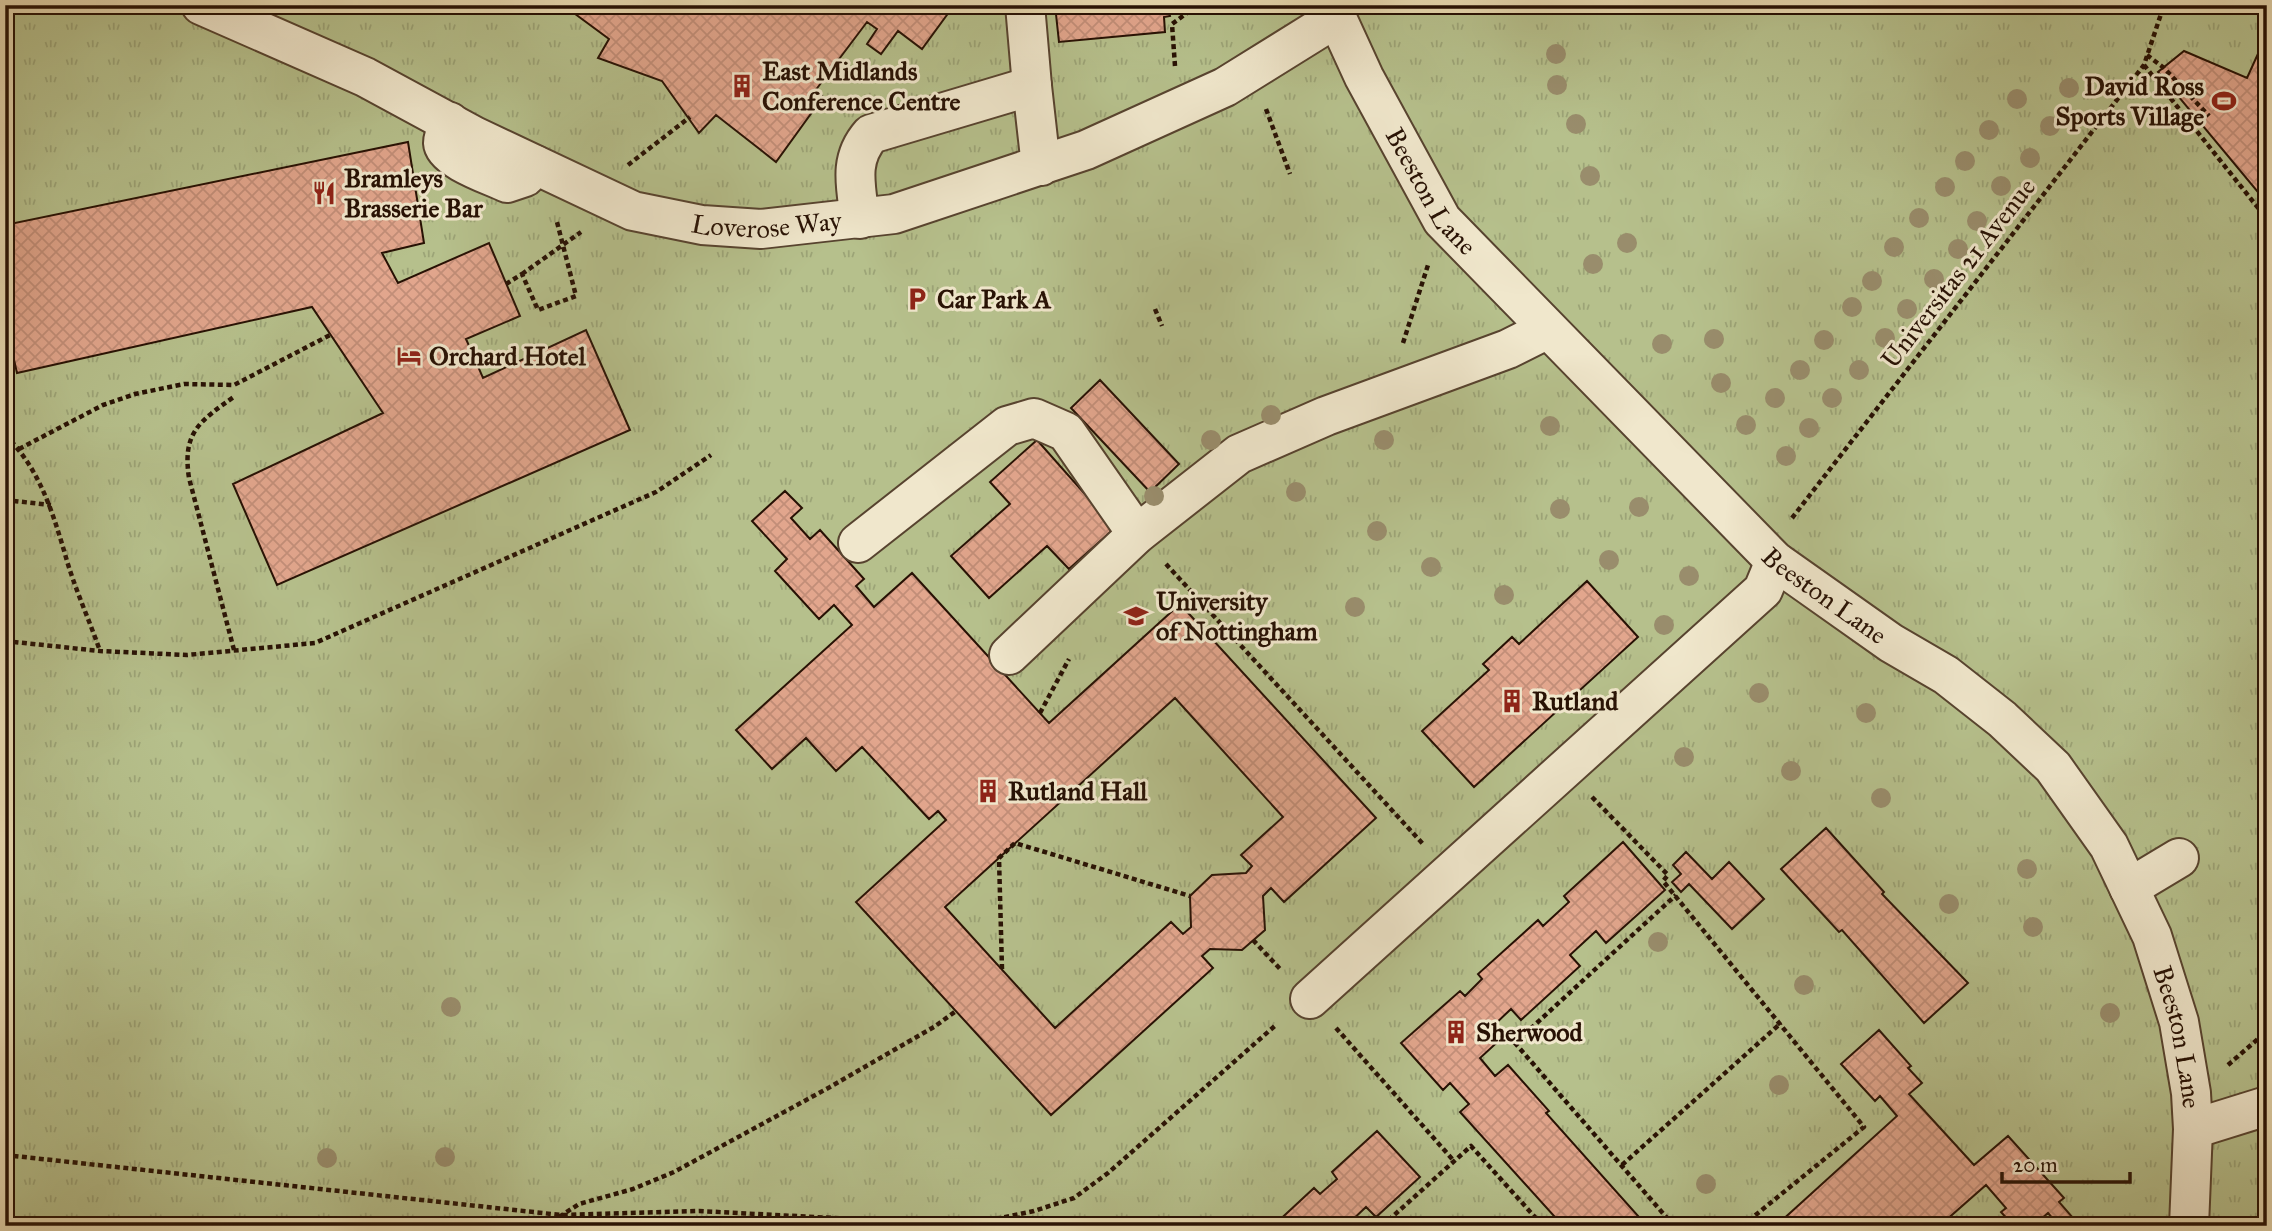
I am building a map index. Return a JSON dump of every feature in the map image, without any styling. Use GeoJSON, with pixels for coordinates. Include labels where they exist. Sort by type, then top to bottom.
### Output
{"type":"FeatureCollection","features":[{"type":"Feature","properties":{"kind":"street","name":"Loverose Way"},"geometry":{"type":"LineString","coordinates":[[201,5],[365,77],[539,168],[633,211],[702,225],[761,229],[894,214],[1086,150],[1225,87],[1334,12]]}},
{"type":"Feature","properties":{"kind":"street"},"geometry":{"type":"LineString","coordinates":[[1024,5],[1041,166]]}},
{"type":"Feature","properties":{"kind":"street","name":"Beeston Lane"},"geometry":{"type":"LineString","coordinates":[[1334,12],[1442,220],[1546,330],[1775,561],[1891,643],[1946,675],[2003,719],[2053,767],[2109,846],[2152,936],[2179,1022],[2191,1093],[2193,1129],[2189,1226]]}},
{"type":"Feature","properties":{"kind":"street"},"geometry":{"type":"LineString","coordinates":[[860,219],[855,178],[858,149],[871,134],[1032,86]]}},
{"type":"Feature","properties":{"kind":"street"},"geometry":{"type":"LineString","coordinates":[[1009,655],[1137,534],[1239,454],[1387,393],[1508,349],[1546,330]]}},
{"type":"Feature","properties":{"kind":"street"},"geometry":{"type":"LineString","coordinates":[[859,544],[1007,426],[1034,418],[1066,432],[1137,534]]}},
{"type":"Feature","properties":{"kind":"street"},"geometry":{"type":"LineString","coordinates":[[1310,999],[1763,590],[1775,561]]}},
{"type":"Feature","properties":{"kind":"street"},"geometry":{"type":"LineString","coordinates":[[2129,888],[2179,858]]}},
{"type":"Feature","properties":{"kind":"street"},"geometry":{"type":"LineString","coordinates":[[2193,1129],[2267,1106]]}},
{"type":"Feature","properties":{"kind":"path"},"geometry":{"type":"LineString","coordinates":[[5,22],[13,5]]}},
{"type":"Feature","properties":{"kind":"path"},"geometry":{"type":"LineString","coordinates":[[1177,108],[1172,24],[1187,13],[1187,5]]}},
{"type":"Feature","properties":{"kind":"path","name":"Universitas 21 Avenue"},"geometry":{"type":"LineString","coordinates":[[1775,561],[1792,518],[2144,65],[2164,5]]}},
{"type":"Feature","properties":{"kind":"path"},"geometry":{"type":"LineString","coordinates":[[2147,55],[2164,68],[2209,116]]}},
{"type":"Feature","properties":{"kind":"path"},"geometry":{"type":"LineString","coordinates":[[2144,65],[2267,219]]}},
{"type":"Feature","properties":{"kind":"path"},"geometry":{"type":"LineString","coordinates":[[1251,71],[1290,174]]}},
{"type":"Feature","properties":{"kind":"path"},"geometry":{"type":"LineString","coordinates":[[643,153],[690,117]]}},
{"type":"Feature","properties":{"kind":"path"},"geometry":{"type":"LineString","coordinates":[[522,274],[538,310],[576,296],[539,168]]}},
{"type":"Feature","properties":{"kind":"path"},"geometry":{"type":"LineString","coordinates":[[1387,393],[1442,220]]}},
{"type":"Feature","properties":{"kind":"path"},"geometry":{"type":"LineString","coordinates":[[506,284],[590,226]]}},
{"type":"Feature","properties":{"kind":"path"},"geometry":{"type":"LineString","coordinates":[[1155,309],[1162,326]]}},
{"type":"Feature","properties":{"kind":"path"},"geometry":{"type":"LineString","coordinates":[[19,449],[103,405],[184,384],[234,385],[330,335]]}},
{"type":"Feature","properties":{"kind":"path"},"geometry":{"type":"LineString","coordinates":[[234,650],[189,478],[185,452],[191,436],[212,412],[235,396]]}},
{"type":"Feature","properties":{"kind":"path"},"geometry":{"type":"LineString","coordinates":[[5,435],[19,449],[52,505],[65,555],[100,651]]}},
{"type":"Feature","properties":{"kind":"path"},"geometry":{"type":"LineString","coordinates":[[5,641],[100,651],[187,656],[315,643],[656,492],[710,455]]}},
{"type":"Feature","properties":{"kind":"path"},"geometry":{"type":"LineString","coordinates":[[5,500],[52,505]]}},
{"type":"Feature","properties":{"kind":"path"},"geometry":{"type":"LineString","coordinates":[[1137,534],[1450,873]]}},
{"type":"Feature","properties":{"kind":"path"},"geometry":{"type":"LineString","coordinates":[[1564,769],[1668,875],[1662,881],[1864,1127],[1742,1226]]}},
{"type":"Feature","properties":{"kind":"path"},"geometry":{"type":"LineString","coordinates":[[1002,969],[999,858],[1016,843],[1190,896]]}},
{"type":"Feature","properties":{"kind":"path"},"geometry":{"type":"LineString","coordinates":[[1674,1226],[1515,1043],[1676,895]]}},
{"type":"Feature","properties":{"kind":"path"},"geometry":{"type":"LineString","coordinates":[[1253,940],[1310,999],[1454,1161]]}},
{"type":"Feature","properties":{"kind":"path"},"geometry":{"type":"LineString","coordinates":[[995,1226],[1074,1198],[1108,1173],[1256,1040],[1310,999]]}},
{"type":"Feature","properties":{"kind":"path"},"geometry":{"type":"LineString","coordinates":[[545,1226],[579,1204],[633,1189],[674,1172],[900,1047],[956,1011]]}},
{"type":"Feature","properties":{"kind":"path"},"geometry":{"type":"LineString","coordinates":[[1622,1165],[1781,1023]]}},
{"type":"Feature","properties":{"kind":"path"},"geometry":{"type":"LineString","coordinates":[[2224,1068],[2267,1031]]}},
{"type":"Feature","properties":{"kind":"path"},"geometry":{"type":"LineString","coordinates":[[1382,1226],[1471,1146],[1543,1226]]}},
{"type":"Feature","properties":{"kind":"path"},"geometry":{"type":"LineString","coordinates":[[5,1154],[561,1215],[699,1211],[892,1222],[1001,1218],[1034,1211]]}},
{"type":"Feature","properties":{"kind":"green space","name":"University of Nottingham"},"geometry":{"type":"Polygon","coordinates":[[[5,5],[2267,5],[2267,1226],[5,1226],[5,5]]]}},
{"type":"Feature","properties":{"kind":"building","name":"East Midlands Conference Centre"},"geometry":{"type":"Polygon","coordinates":[[[563,5],[948,5],[952,8],[922,49],[898,31],[881,54],[867,44],[877,29],[867,22],[815,91],[823,97],[776,162],[716,115],[699,133],[662,81],[598,58],[609,39],[563,5]]]}},
{"type":"Feature","properties":{"kind":"building"},"geometry":{"type":"Polygon","coordinates":[[[1055,5],[1179,5],[1179,11],[1169,12],[1170,16],[1164,17],[1165,32],[1059,42],[1055,5]]]}},
{"type":"Feature","properties":{"kind":"building","name":"David Ross Sports Village"},"geometry":{"type":"Polygon","coordinates":[[[2267,34],[2267,203],[2158,72],[2184,51],[2247,78],[2267,34]]]}},
{"type":"Feature","properties":{"kind":"building","name":"Orchard Hotel"},"geometry":{"type":"Polygon","coordinates":[[[408,142],[424,243],[382,253],[398,283],[489,243],[520,316],[466,339],[483,378],[586,330],[630,430],[277,585],[233,484],[383,413],[312,307],[17,373],[5,320],[5,225],[408,142]]]}},
{"type":"Feature","properties":{"kind":"building"},"geometry":{"type":"Polygon","coordinates":[[[1100,380],[1179,464],[1150,492],[1071,408],[1100,380]]]}},
{"type":"Feature","properties":{"kind":"building"},"geometry":{"type":"Polygon","coordinates":[[[1037,440],[1115,528],[1069,569],[1047,546],[989,598],[951,556],[1010,504],[990,482],[1037,440]]]}},
{"type":"Feature","properties":{"kind":"building","name":"Rutland Hall"},"geometry":{"type":"Polygon","coordinates":[[[785,491],[802,508],[791,518],[810,539],[820,530],[864,579],[856,586],[874,607],[912,573],[1049,723],[1180,604],[1376,818],[1284,902],[1271,888],[1263,896],[1265,930],[1242,950],[1210,949],[1202,956],[1213,968],[1051,1115],[856,902],[946,820],[938,811],[929,819],[862,747],[836,771],[806,738],[772,769],[736,730],[852,625],[834,605],[819,619],[775,571],[787,559],[752,521],[785,491]],[[1175,698],[945,907],[1055,1028],[1171,922],[1183,934],[1191,927],[1190,896],[1212,875],[1246,873],[1252,866],[1241,855],[1283,817],[1175,698]]]}},
{"type":"Feature","properties":{"kind":"building","name":"Rutland"},"geometry":{"type":"Polygon","coordinates":[[[1587,581],[1638,637],[1474,787],[1422,731],[1489,670],[1483,664],[1512,637],[1519,644],[1587,581]]]}},
{"type":"Feature","properties":{"kind":"building"},"geometry":{"type":"Polygon","coordinates":[[[1826,828],[1884,892],[1882,894],[1968,983],[1924,1023],[1842,930],[1839,932],[1781,869],[1826,828]]]}},
{"type":"Feature","properties":{"kind":"building","name":"Sherwood"},"geometry":{"type":"Polygon","coordinates":[[[1623,842],[1665,890],[1606,943],[1596,931],[1570,955],[1580,966],[1521,1020],[1511,1009],[1493,1026],[1503,1037],[1480,1058],[1495,1076],[1508,1065],[1549,1111],[1546,1113],[1647,1226],[1563,1226],[1460,1112],[1469,1104],[1450,1083],[1443,1090],[1401,1043],[1460,991],[1465,996],[1482,979],[1478,974],[1538,920],[1543,926],[1569,902],[1564,896],[1623,842]]]}},
{"type":"Feature","properties":{"kind":"building"},"geometry":{"type":"Polygon","coordinates":[[[1686,852],[1712,879],[1729,862],[1764,899],[1732,929],[1689,884],[1681,892],[1672,882],[1681,874],[1673,865],[1686,852]]]}},
{"type":"Feature","properties":{"kind":"building"},"geometry":{"type":"Polygon","coordinates":[[[1879,1030],[1911,1066],[1908,1068],[1922,1083],[1909,1094],[1974,1165],[2008,1136],[2064,1198],[2059,1202],[2080,1226],[2059,1226],[2048,1213],[2033,1226],[2023,1226],[2016,1218],[2010,1222],[2001,1212],[2006,1208],[1986,1185],[1944,1222],[1947,1226],[1781,1226],[1779,1223],[1897,1116],[1880,1096],[1875,1101],[1841,1064],[1879,1030]]]}},
{"type":"Feature","properties":{"kind":"building"},"geometry":{"type":"Polygon","coordinates":[[[1377,1131],[1420,1177],[1376,1217],[1366,1207],[1348,1224],[1350,1226],[1273,1226],[1314,1188],[1320,1194],[1337,1179],[1332,1172],[1377,1131]]]}},
{"type":"Feature","properties":{"kind":"place","name":"East Midlands Conference Centre"},"geometry":{"type":"Point","coordinates":[742,86]}},
{"type":"Feature","properties":{"kind":"place","name":"David Ross Sports Village"},"geometry":{"type":"Point","coordinates":[2224,101]}},
{"type":"Feature","properties":{"kind":"place","name":"Bramleys Brasserie Bar"},"geometry":{"type":"Point","coordinates":[324,193]}},
{"type":"Feature","properties":{"kind":"place","name":"Car Park A"},"geometry":{"type":"Point","coordinates":[917,299]}},
{"type":"Feature","properties":{"kind":"place","name":"Orchard Hotel"},"geometry":{"type":"Point","coordinates":[409,356]}},
{"type":"Feature","properties":{"kind":"place","name":"University of Nottingham"},"geometry":{"type":"Point","coordinates":[1136,616]}},
{"type":"Feature","properties":{"kind":"place","name":"Rutland"},"geometry":{"type":"Point","coordinates":[1512,701]}},
{"type":"Feature","properties":{"kind":"place","name":"Rutland Hall"},"geometry":{"type":"Point","coordinates":[988,791]}},
{"type":"Feature","properties":{"kind":"place","name":"Sherwood"},"geometry":{"type":"Point","coordinates":[1456,1032]}}]}
